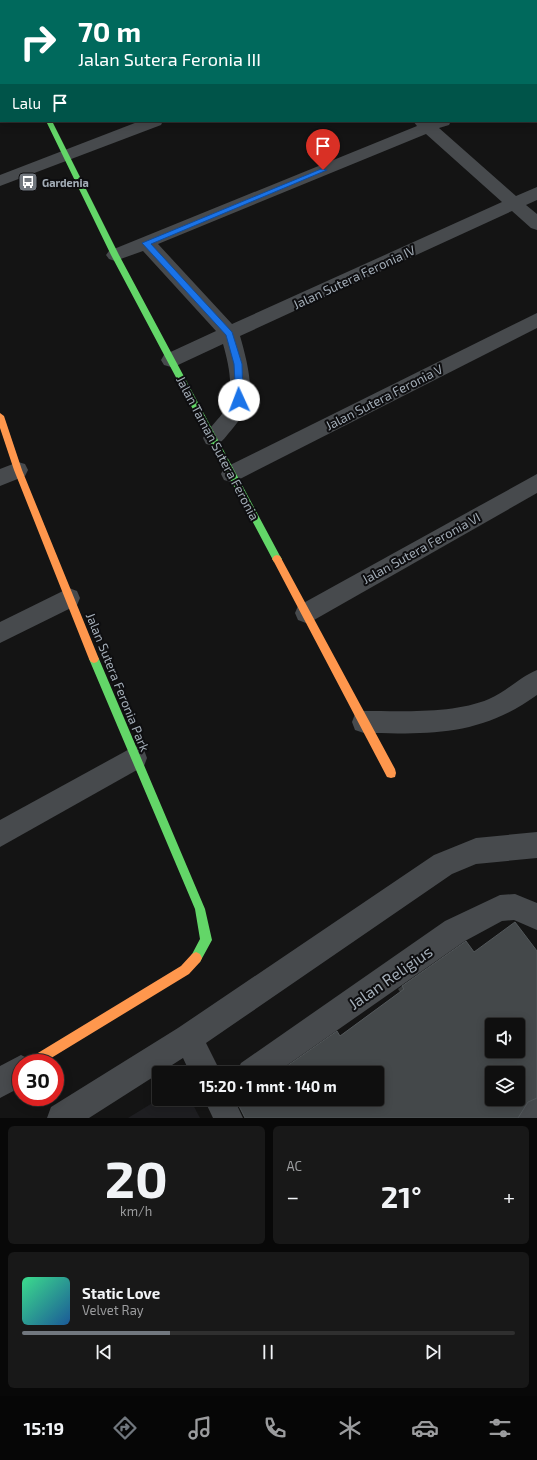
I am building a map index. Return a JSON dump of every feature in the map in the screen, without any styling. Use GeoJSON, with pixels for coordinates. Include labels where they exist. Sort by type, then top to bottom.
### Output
{"type":"FeatureCollection","features":[{"type":"Feature","properties":{"kind":"street","name":"Jalan Taman Sutera Feronia"},"geometry":{"type":"LineString","coordinates":[[50,122],[115,255],[391,773]]}},
{"type":"Feature","properties":{"kind":"street"},"geometry":{"type":"LineString","coordinates":[[0,181],[152,122]]}},
{"type":"Feature","properties":{"kind":"street"},"geometry":{"type":"LineString","coordinates":[[115,255],[424,124],[437,122]]}},
{"type":"Feature","properties":{"kind":"street"},"geometry":{"type":"LineString","coordinates":[[424,124],[537,224]]}},
{"type":"Feature","properties":{"kind":"street","name":"Jalan Sutera Feronia IV"},"geometry":{"type":"LineString","coordinates":[[171,360],[537,193]]}},
{"type":"Feature","properties":{"kind":"street"},"geometry":{"type":"LineString","coordinates":[[146,243],[230,334],[238,364],[239,400],[230,418],[212,438]]}},
{"type":"Feature","properties":{"kind":"street","name":"Jalan Sutera Feronia V"},"geometry":{"type":"LineString","coordinates":[[232,474],[537,320]]}},
{"type":"Feature","properties":{"kind":"street","name":"Jalan Sutera Feronia Park"},"geometry":{"type":"LineString","coordinates":[[0,416],[9,474],[69,598],[135,758],[200,909],[206,940],[198,956],[185,970],[47,1054]]}},
{"type":"Feature","properties":{"kind":"street","name":"Jalan Sutera Feronia VI"},"geometry":{"type":"LineString","coordinates":[[306,613],[537,483]]}},
{"type":"Feature","properties":{"kind":"street"},"geometry":{"type":"LineString","coordinates":[[0,633],[69,598]]}},
{"type":"Feature","properties":{"kind":"street"},"geometry":{"type":"LineString","coordinates":[[364,722],[408,722],[457,718],[495,708],[537,681]]}},
{"type":"Feature","properties":{"kind":"street"},"geometry":{"type":"LineString","coordinates":[[0,834],[135,758]]}},
{"type":"Feature","properties":{"kind":"street"},"geometry":{"type":"LineString","coordinates":[[62,1118],[188,1038],[443,864],[476,851],[537,845]]}},
{"type":"Feature","properties":{"kind":"street","name":"Jalan Religius"},"geometry":{"type":"LineString","coordinates":[[261,1066],[455,931],[500,908],[515,907],[537,917]]}},
{"type":"Feature","properties":{"kind":"street"},"geometry":{"type":"LineString","coordinates":[[188,1038],[202,1066]]}},
{"type":"Feature","properties":{"kind":"street"},"geometry":{"type":"LineString","coordinates":[[0,1083],[12,1076]]}},
{"type":"Feature","properties":{"kind":"street"},"geometry":{"type":"LineString","coordinates":[[222,1106],[228,1118]]}},
{"type":"Feature","properties":{"kind":"street"},"geometry":{"type":"LineString","coordinates":[[528,1118],[537,1111]]}},
{"type":"Feature","properties":{"kind":"shaded area"},"geometry":{"type":"Polygon","coordinates":[[[152,1103],[152,1106],[194,1106],[200,1118],[128,1118],[152,1103]]]}},
{"type":"Feature","properties":{"kind":"building"},"geometry":{"type":"Polygon","coordinates":[[[515,922],[537,951],[537,1098],[528,1102],[518,1118],[245,1118],[239,1106],[384,1106],[384,1066],[287,1066],[337,1031],[340,1036],[404,989],[402,986],[466,941],[474,952],[515,922]]]}},
{"type":"Feature","properties":{"kind":"traffic: fast"},"geometry":{"type":"LineString","coordinates":[[49,122],[115,255],[277,559]]}},
{"type":"Feature","properties":{"kind":"traffic: fast"},"geometry":{"type":"LineString","coordinates":[[94,659],[200,909],[206,940],[196,958]]}},
{"type":"Feature","properties":{"kind":"traffic: slow"},"geometry":{"type":"LineString","coordinates":[[0,416],[18,470],[94,659]]}},
{"type":"Feature","properties":{"kind":"traffic: slow"},"geometry":{"type":"LineString","coordinates":[[277,559],[391,773]]}},
{"type":"Feature","properties":{"kind":"traffic: slow"},"geometry":{"type":"LineString","coordinates":[[47,1054],[185,970],[196,958]]}},
{"type":"Feature","properties":{"kind":"place","name":"Gardenia"},"geometry":{"type":"Point","coordinates":[28,182]}},
{"type":"Feature","properties":{"kind":"route"},"geometry":{"type":"LineString","coordinates":[[239,400],[238,364],[230,334],[146,243],[323,170]]}}]}
